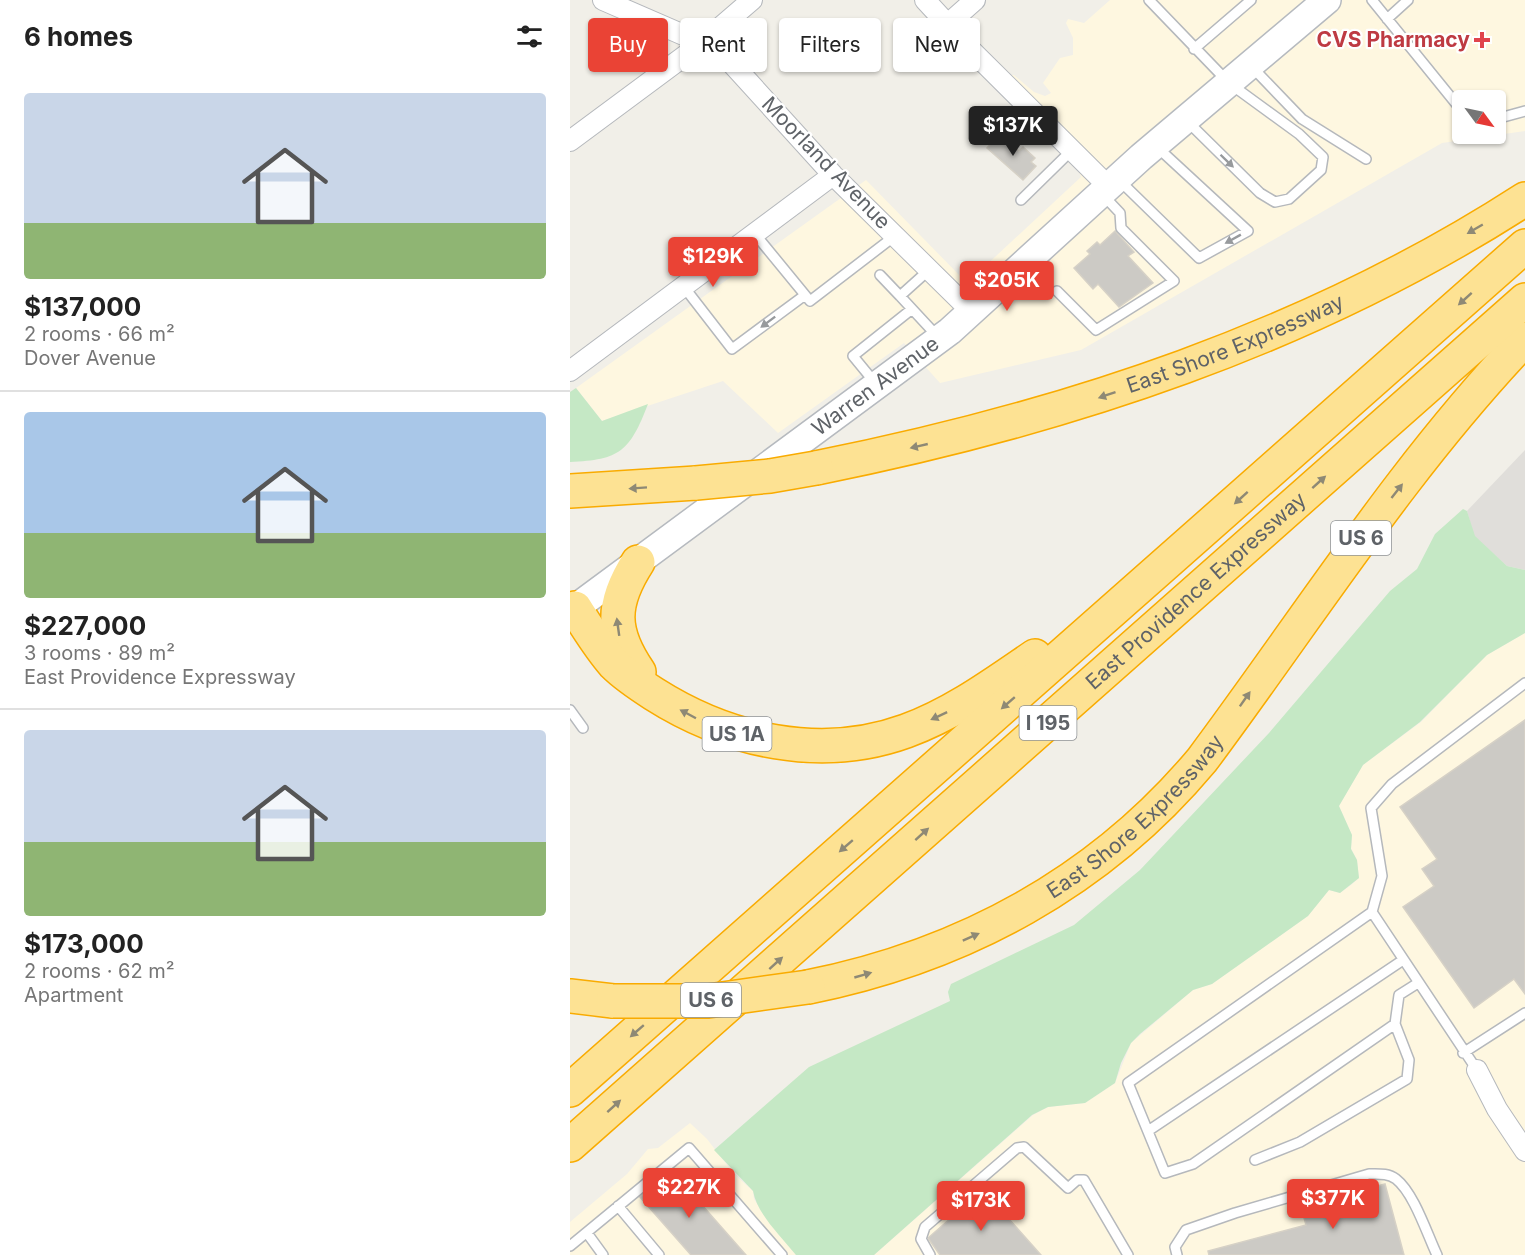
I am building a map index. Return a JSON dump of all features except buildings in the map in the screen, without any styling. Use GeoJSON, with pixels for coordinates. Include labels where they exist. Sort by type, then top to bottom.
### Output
{"type":"FeatureCollection","features":[{"type":"Feature","properties":{"kind":"highway","name":"East Shore Expressway"},"geometry":{"type":"LineString","coordinates":[[570,491],[696,483],[770,476],[816,468],[975,434],[1091,400],[1175,371],[1279,329],[1367,288],[1465,235],[1525,199]]}},
{"type":"Feature","properties":{"kind":"highway","name":"East Providence Expressway"},"geometry":{"type":"LineString","coordinates":[[570,1090],[1525,246]]}},
{"type":"Feature","properties":{"kind":"highway","name":"East Providence Expressway"},"geometry":{"type":"LineString","coordinates":[[570,1145],[1525,300]]}},
{"type":"Feature","properties":{"kind":"highway","name":"East Shore Expressway"},"geometry":{"type":"LineString","coordinates":[[570,998],[613,1001],[708,1001],[808,987],[886,968],[974,935],[1054,892],[1104,857],[1140,826],[1202,759],[1395,492],[1457,416],[1525,339]]}},
{"type":"Feature","properties":{"kind":"highway","name":"US 1A"},"geometry":{"type":"LineString","coordinates":[[638,562],[621,592],[617,609],[617,626],[627,653],[657,695],[707,723],[748,736],[805,744],[862,743],[906,731],[960,706],[1146,581]]}},
{"type":"Feature","properties":{"kind":"highway"},"geometry":{"type":"LineString","coordinates":[[572,606],[615,664],[657,695]]}},
{"type":"Feature","properties":{"kind":"main road","name":"Warren Avenue"},"geometry":{"type":"LineString","coordinates":[[572,606],[638,562],[940,339],[1155,145],[1327,0]]}},
{"type":"Feature","properties":{"kind":"street","name":"Moorland Avenue"},"geometry":{"type":"LineString","coordinates":[[603,0],[680,33]]}},
{"type":"Feature","properties":{"kind":"street"},"geometry":{"type":"LineString","coordinates":[[731,18],[752,0]]}},
{"type":"Feature","properties":{"kind":"street"},"geometry":{"type":"LineString","coordinates":[[925,0],[942,18]]}},
{"type":"Feature","properties":{"kind":"street"},"geometry":{"type":"LineString","coordinates":[[955,18],[975,0]]}},
{"type":"Feature","properties":{"kind":"street"},"geometry":{"type":"LineString","coordinates":[[980,57],[1109,186]]}},
{"type":"Feature","properties":{"kind":"street"},"geometry":{"type":"LineString","coordinates":[[570,141],[680,59]]}},
{"type":"Feature","properties":{"kind":"street","name":"Moorland Avenue"},"geometry":{"type":"LineString","coordinates":[[740,72],[833,175],[972,312]]}},
{"type":"Feature","properties":{"kind":"street"},"geometry":{"type":"LineString","coordinates":[[570,371],[833,175]]}},
{"type":"Feature","properties":{"kind":"street"},"geometry":{"type":"LineString","coordinates":[[1477,1070],[1497,1109],[1525,1151]]}},
{"type":"Feature","properties":{"kind":"lane"},"geometry":{"type":"LineString","coordinates":[[1149,0],[1194,49],[1230,83],[1291,128],[1323,157],[1321,170],[1289,199],[1275,202],[1260,193],[1186,120]]}},
{"type":"Feature","properties":{"kind":"lane"},"geometry":{"type":"LineString","coordinates":[[1194,49],[1251,0]]}},
{"type":"Feature","properties":{"kind":"lane"},"geometry":{"type":"LineString","coordinates":[[1372,0],[1452,99]]}},
{"type":"Feature","properties":{"kind":"lane"},"geometry":{"type":"LineString","coordinates":[[1387,18],[1408,0]]}},
{"type":"Feature","properties":{"kind":"lane"},"geometry":{"type":"LineString","coordinates":[[1250,65],[1302,119],[1366,159]]}},
{"type":"Feature","properties":{"kind":"lane"},"geometry":{"type":"LineString","coordinates":[[1506,116],[1525,111]]}},
{"type":"Feature","properties":{"kind":"lane"},"geometry":{"type":"LineString","coordinates":[[1109,186],[1199,258],[1248,231],[1155,145]]}},
{"type":"Feature","properties":{"kind":"lane"},"geometry":{"type":"LineString","coordinates":[[1021,200],[1072,150]]}},
{"type":"Feature","properties":{"kind":"lane"},"geometry":{"type":"LineString","coordinates":[[1057,291],[1096,330],[1174,281],[1121,228],[1120,213],[1109,186]]}},
{"type":"Feature","properties":{"kind":"lane"},"geometry":{"type":"LineString","coordinates":[[755,234],[810,301],[896,235]]}},
{"type":"Feature","properties":{"kind":"lane"},"geometry":{"type":"LineString","coordinates":[[900,296],[930,269]]}},
{"type":"Feature","properties":{"kind":"lane"},"geometry":{"type":"LineString","coordinates":[[880,275],[940,339]]}},
{"type":"Feature","properties":{"kind":"lane"},"geometry":{"type":"LineString","coordinates":[[684,287],[732,349],[805,295]]}},
{"type":"Feature","properties":{"kind":"lane"},"geometry":{"type":"LineString","coordinates":[[878,387],[853,356],[912,309]]}},
{"type":"Feature","properties":{"kind":"lane"},"geometry":{"type":"LineString","coordinates":[[1395,1024],[1193,1164],[1165,1173],[1128,1083],[1372,912],[1382,876],[1371,808],[1392,783],[1525,683]]}},
{"type":"Feature","properties":{"kind":"lane"},"geometry":{"type":"LineString","coordinates":[[570,710],[583,728]]}},
{"type":"Feature","properties":{"kind":"lane"},"geometry":{"type":"LineString","coordinates":[[1372,912],[1463,1053],[1477,1070]]}},
{"type":"Feature","properties":{"kind":"lane"},"geometry":{"type":"LineString","coordinates":[[1148,1131],[1403,960]]}},
{"type":"Feature","properties":{"kind":"lane"},"geometry":{"type":"LineString","coordinates":[[1255,1160],[1300,1142],[1407,1079],[1408,1060],[1395,1024],[1399,995],[1418,983]]}},
{"type":"Feature","properties":{"kind":"lane"},"geometry":{"type":"LineString","coordinates":[[1463,1053],[1525,1013]]}},
{"type":"Feature","properties":{"kind":"lane"},"geometry":{"type":"LineString","coordinates":[[930,1255],[921,1239],[926,1227],[1017,1148],[1024,1147],[1068,1188],[1077,1180],[1084,1180],[1128,1255]]}},
{"type":"Feature","properties":{"kind":"lane"},"geometry":{"type":"LineString","coordinates":[[570,1246],[689,1148],[782,1255]]}},
{"type":"Feature","properties":{"kind":"lane"},"geometry":{"type":"LineString","coordinates":[[1177,1255],[1175,1247],[1186,1230],[1235,1213],[1377,1174],[1395,1178],[1406,1189],[1437,1255]]}},
{"type":"Feature","properties":{"kind":"lane"},"geometry":{"type":"LineString","coordinates":[[618,1206],[659,1255]]}},
{"type":"Feature","properties":{"kind":"lane"},"geometry":{"type":"LineString","coordinates":[[587,1233],[603,1255]]}},
{"type":"Feature","properties":{"kind":"shaded area"},"geometry":{"type":"Polygon","coordinates":[[[1110,0],[1525,0],[1525,131],[1506,134],[1506,90],[1452,90],[1452,142],[1442,143],[1081,350],[940,383],[904,343],[778,433],[723,381],[602,421],[576,388],[866,180],[967,283],[1081,177],[1071,151],[1007,85],[1011,75],[1014,75],[1034,92],[1045,96],[1051,93],[1043,83],[1060,58],[1073,55],[1073,38],[1066,23],[1068,19],[1084,23],[1110,0]]]}},
{"type":"Feature","properties":{"kind":"shaded area"},"geometry":{"type":"Polygon","coordinates":[[[1525,450],[1525,570],[1507,566],[1474,536],[1467,511],[1525,450]]]}},
{"type":"Feature","properties":{"kind":"shaded area"},"geometry":{"type":"Polygon","coordinates":[[[1525,633],[1525,1255],[874,1255],[1033,1115],[1048,1107],[1085,1103],[1115,1083],[1131,1043],[1193,990],[1212,984],[1308,916],[1329,890],[1340,893],[1359,878],[1357,860],[1351,848],[1352,835],[1339,806],[1363,765],[1421,722],[1487,655],[1525,633]]]}},
{"type":"Feature","properties":{"kind":"shaded area"},"geometry":{"type":"Polygon","coordinates":[[[690,1123],[707,1139],[734,1174],[753,1191],[754,1199],[767,1219],[796,1255],[570,1255],[570,1222],[627,1174],[648,1149],[658,1148],[690,1123]]]}},
{"type":"Feature","properties":{"kind":"green space"},"geometry":{"type":"Polygon","coordinates":[[[576,388],[602,421],[648,404],[635,433],[621,450],[601,459],[570,462],[570,392],[576,388]]]}},
{"type":"Feature","properties":{"kind":"green space"},"geometry":{"type":"Polygon","coordinates":[[[1463,509],[1467,511],[1475,536],[1507,566],[1525,570],[1525,633],[1487,655],[1420,722],[1363,765],[1339,806],[1352,835],[1351,849],[1357,860],[1359,878],[1340,893],[1329,890],[1308,916],[1212,984],[1193,990],[1140,1034],[1131,1043],[1121,1063],[1115,1083],[1085,1103],[1048,1107],[1032,1115],[874,1255],[796,1255],[764,1216],[753,1191],[714,1150],[809,1067],[950,1001],[948,992],[951,984],[1074,925],[1140,870],[1269,733],[1390,591],[1417,569],[1435,534],[1463,509]]]}},
{"type":"Feature","properties":{"kind":"place","name":"CVS Pharmacy"},"geometry":{"type":"Point","coordinates":[1482,40]}}]}
